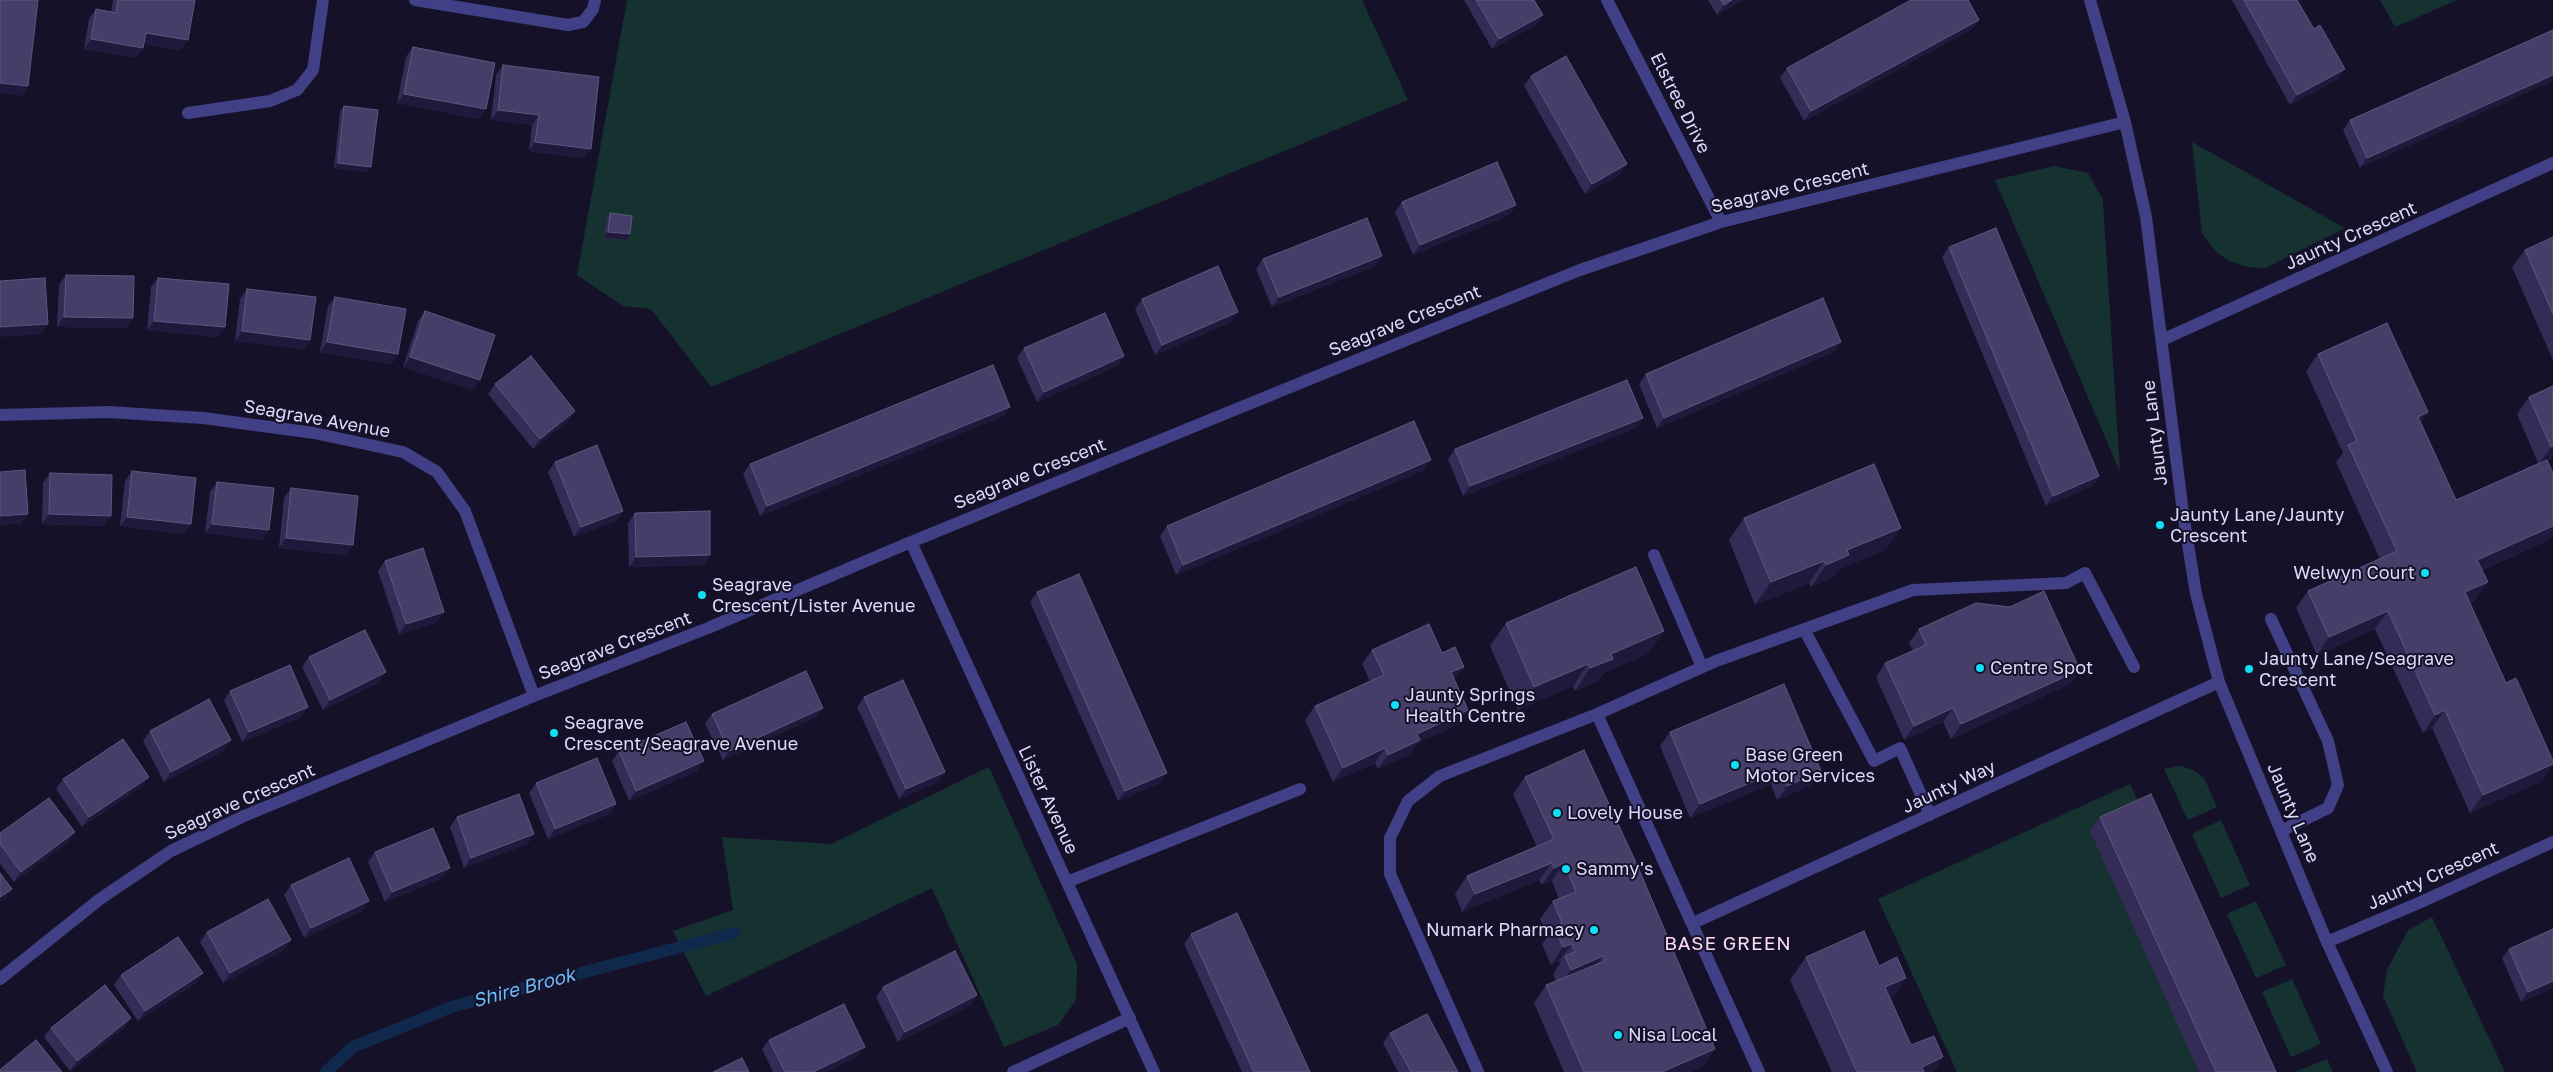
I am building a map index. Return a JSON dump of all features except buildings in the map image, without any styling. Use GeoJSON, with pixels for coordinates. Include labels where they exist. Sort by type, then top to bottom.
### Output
{"type":"FeatureCollection","features":[{"type":"Feature","properties":{"kind":"street"},"geometry":{"type":"LineString","coordinates":[[188,113],[270,101],[296,90],[313,70],[323,0]]}},
{"type":"Feature","properties":{"kind":"street"},"geometry":{"type":"LineString","coordinates":[[415,0],[568,25],[583,22],[593,9],[595,0]]}},
{"type":"Feature","properties":{"kind":"street","name":"Elstree Drive"},"geometry":{"type":"LineString","coordinates":[[1607,0],[1721,222]]}},
{"type":"Feature","properties":{"kind":"street","name":"Jaunty Lane"},"geometry":{"type":"LineString","coordinates":[[2090,0],[2125,122],[2146,217],[2183,513],[2196,594],[2219,682],[2327,942],[2387,1072]]}},
{"type":"Feature","properties":{"kind":"street","name":"Seagrave Crescent"},"geometry":{"type":"LineString","coordinates":[[0,979],[100,898],[171,851],[244,816],[534,696],[708,628],[911,542],[1580,270],[1721,222],[2125,122]]}},
{"type":"Feature","properties":{"kind":"street","name":"Jaunty Crescent"},"geometry":{"type":"LineString","coordinates":[[2162,340],[2553,162]]}},
{"type":"Feature","properties":{"kind":"street","name":"Seagrave Avenue"},"geometry":{"type":"LineString","coordinates":[[0,415],[108,412],[203,418],[314,433],[403,452],[437,472],[465,511],[534,696]]}},
{"type":"Feature","properties":{"kind":"street","name":"Lister Avenue"},"geometry":{"type":"LineString","coordinates":[[911,542],[1154,1072]]}},
{"type":"Feature","properties":{"kind":"street"},"geometry":{"type":"LineString","coordinates":[[1654,555],[1702,667]]}},
{"type":"Feature","properties":{"kind":"street"},"geometry":{"type":"LineString","coordinates":[[1478,1072],[1390,874],[1390,838],[1408,801],[1440,776],[1597,714],[1716,661],[1913,590],[2066,584],[2085,573],[2134,667]]}},
{"type":"Feature","properties":{"kind":"street"},"geometry":{"type":"LineString","coordinates":[[2271,619],[2328,741],[2338,785],[2328,808],[2281,831]]}},
{"type":"Feature","properties":{"kind":"street"},"geometry":{"type":"LineString","coordinates":[[1804,629],[1874,761],[1900,748],[1930,815]]}},
{"type":"Feature","properties":{"kind":"street","name":"Jaunty Way"},"geometry":{"type":"LineString","coordinates":[[1693,923],[2219,682]]}},
{"type":"Feature","properties":{"kind":"street"},"geometry":{"type":"LineString","coordinates":[[1597,714],[1759,1072]]}},
{"type":"Feature","properties":{"kind":"street"},"geometry":{"type":"LineString","coordinates":[[1067,882],[1300,789]]}},
{"type":"Feature","properties":{"kind":"street","name":"Jaunty Crescent"},"geometry":{"type":"LineString","coordinates":[[2327,942],[2553,842]]}},
{"type":"Feature","properties":{"kind":"street"},"geometry":{"type":"LineString","coordinates":[[1013,1072],[1130,1018]]}},
{"type":"Feature","properties":{"kind":"green space"},"geometry":{"type":"Polygon","coordinates":[[[627,0],[1362,0],[1408,100],[711,387],[651,309],[623,306],[577,275],[627,0]]]}},
{"type":"Feature","properties":{"kind":"green space"},"geometry":{"type":"Polygon","coordinates":[[[2380,0],[2457,0],[2395,27],[2380,0]]]}},
{"type":"Feature","properties":{"kind":"green space"},"geometry":{"type":"Polygon","coordinates":[[[2192,142],[2345,228],[2265,268],[2248,267],[2230,261],[2216,252],[2202,233],[2192,142]]]}},
{"type":"Feature","properties":{"kind":"green space"},"geometry":{"type":"Polygon","coordinates":[[[2054,166],[2088,173],[2103,200],[2120,472],[1995,180],[2054,166]]]}},
{"type":"Feature","properties":{"kind":"green space"},"geometry":{"type":"Polygon","coordinates":[[[2179,766],[2193,770],[2204,778],[2217,807],[2188,820],[2164,769],[2179,766]]]}},
{"type":"Feature","properties":{"kind":"green space"},"geometry":{"type":"Polygon","coordinates":[[[989,767],[1077,964],[1076,1000],[1058,1025],[1004,1047],[932,888],[706,996],[673,931],[733,910],[722,837],[831,844],[989,767]]]}},
{"type":"Feature","properties":{"kind":"green space"},"geometry":{"type":"Polygon","coordinates":[[[2130,784],[2141,808],[2199,1072],[1957,1072],[1878,899],[2130,784]]]}},
{"type":"Feature","properties":{"kind":"green space"},"geometry":{"type":"Polygon","coordinates":[[[2221,820],[2250,885],[2221,898],[2192,834],[2221,820]]]}},
{"type":"Feature","properties":{"kind":"green space"},"geometry":{"type":"Polygon","coordinates":[[[2256,901],[2286,965],[2256,978],[2227,914],[2256,901]]]}},
{"type":"Feature","properties":{"kind":"green space"},"geometry":{"type":"Polygon","coordinates":[[[2432,917],[2505,1072],[2417,1072],[2383,996],[2387,970],[2408,930],[2432,917]]]}},
{"type":"Feature","properties":{"kind":"green space"},"geometry":{"type":"Polygon","coordinates":[[[2292,979],[2321,1044],[2291,1057],[2262,992],[2292,979]]]}},
{"type":"Feature","properties":{"kind":"green space"},"geometry":{"type":"Polygon","coordinates":[[[2327,1059],[2333,1072],[2295,1072],[2327,1059]]]}},
{"type":"Feature","properties":{"kind":"waterway","name":"Shire Brook"},"geometry":{"type":"LineString","coordinates":[[326,1072],[353,1047],[451,1007],[734,933]]}},
{"type":"Feature","properties":{"kind":"place","name":"Jaunty Lane/Jaunty Crescent"},"geometry":{"type":"Point","coordinates":[2160,525]}},
{"type":"Feature","properties":{"kind":"place","name":"Welwyn Court"},"geometry":{"type":"Point","coordinates":[2425,573]}},
{"type":"Feature","properties":{"kind":"place","name":"Seagrave Crescent/Lister Avenue"},"geometry":{"type":"Point","coordinates":[702,595]}},
{"type":"Feature","properties":{"kind":"place","name":"Centre Spot"},"geometry":{"type":"Point","coordinates":[1980,668]}},
{"type":"Feature","properties":{"kind":"place","name":"Jaunty Lane/Seagrave Crescent"},"geometry":{"type":"Point","coordinates":[2249,669]}},
{"type":"Feature","properties":{"kind":"place","name":"Jaunty Springs Health Centre"},"geometry":{"type":"Point","coordinates":[1395,705]}},
{"type":"Feature","properties":{"kind":"place","name":"Seagrave Crescent/Seagrave Avenue"},"geometry":{"type":"Point","coordinates":[554,733]}},
{"type":"Feature","properties":{"kind":"place","name":"Base Green Motor Services"},"geometry":{"type":"Point","coordinates":[1735,765]}},
{"type":"Feature","properties":{"kind":"place","name":"Lovely House"},"geometry":{"type":"Point","coordinates":[1557,813]}},
{"type":"Feature","properties":{"kind":"place","name":"Sammy's"},"geometry":{"type":"Point","coordinates":[1566,869]}},
{"type":"Feature","properties":{"kind":"place","name":"Numark Pharmacy"},"geometry":{"type":"Point","coordinates":[1594,930]}},
{"type":"Feature","properties":{"kind":"place","name":"Nisa Local"},"geometry":{"type":"Point","coordinates":[1618,1035]}},
{"type":"Feature","properties":{"kind":"district","name":"BASE GREEN"},"geometry":{"type":"Point","coordinates":[1728,944]}}]}
